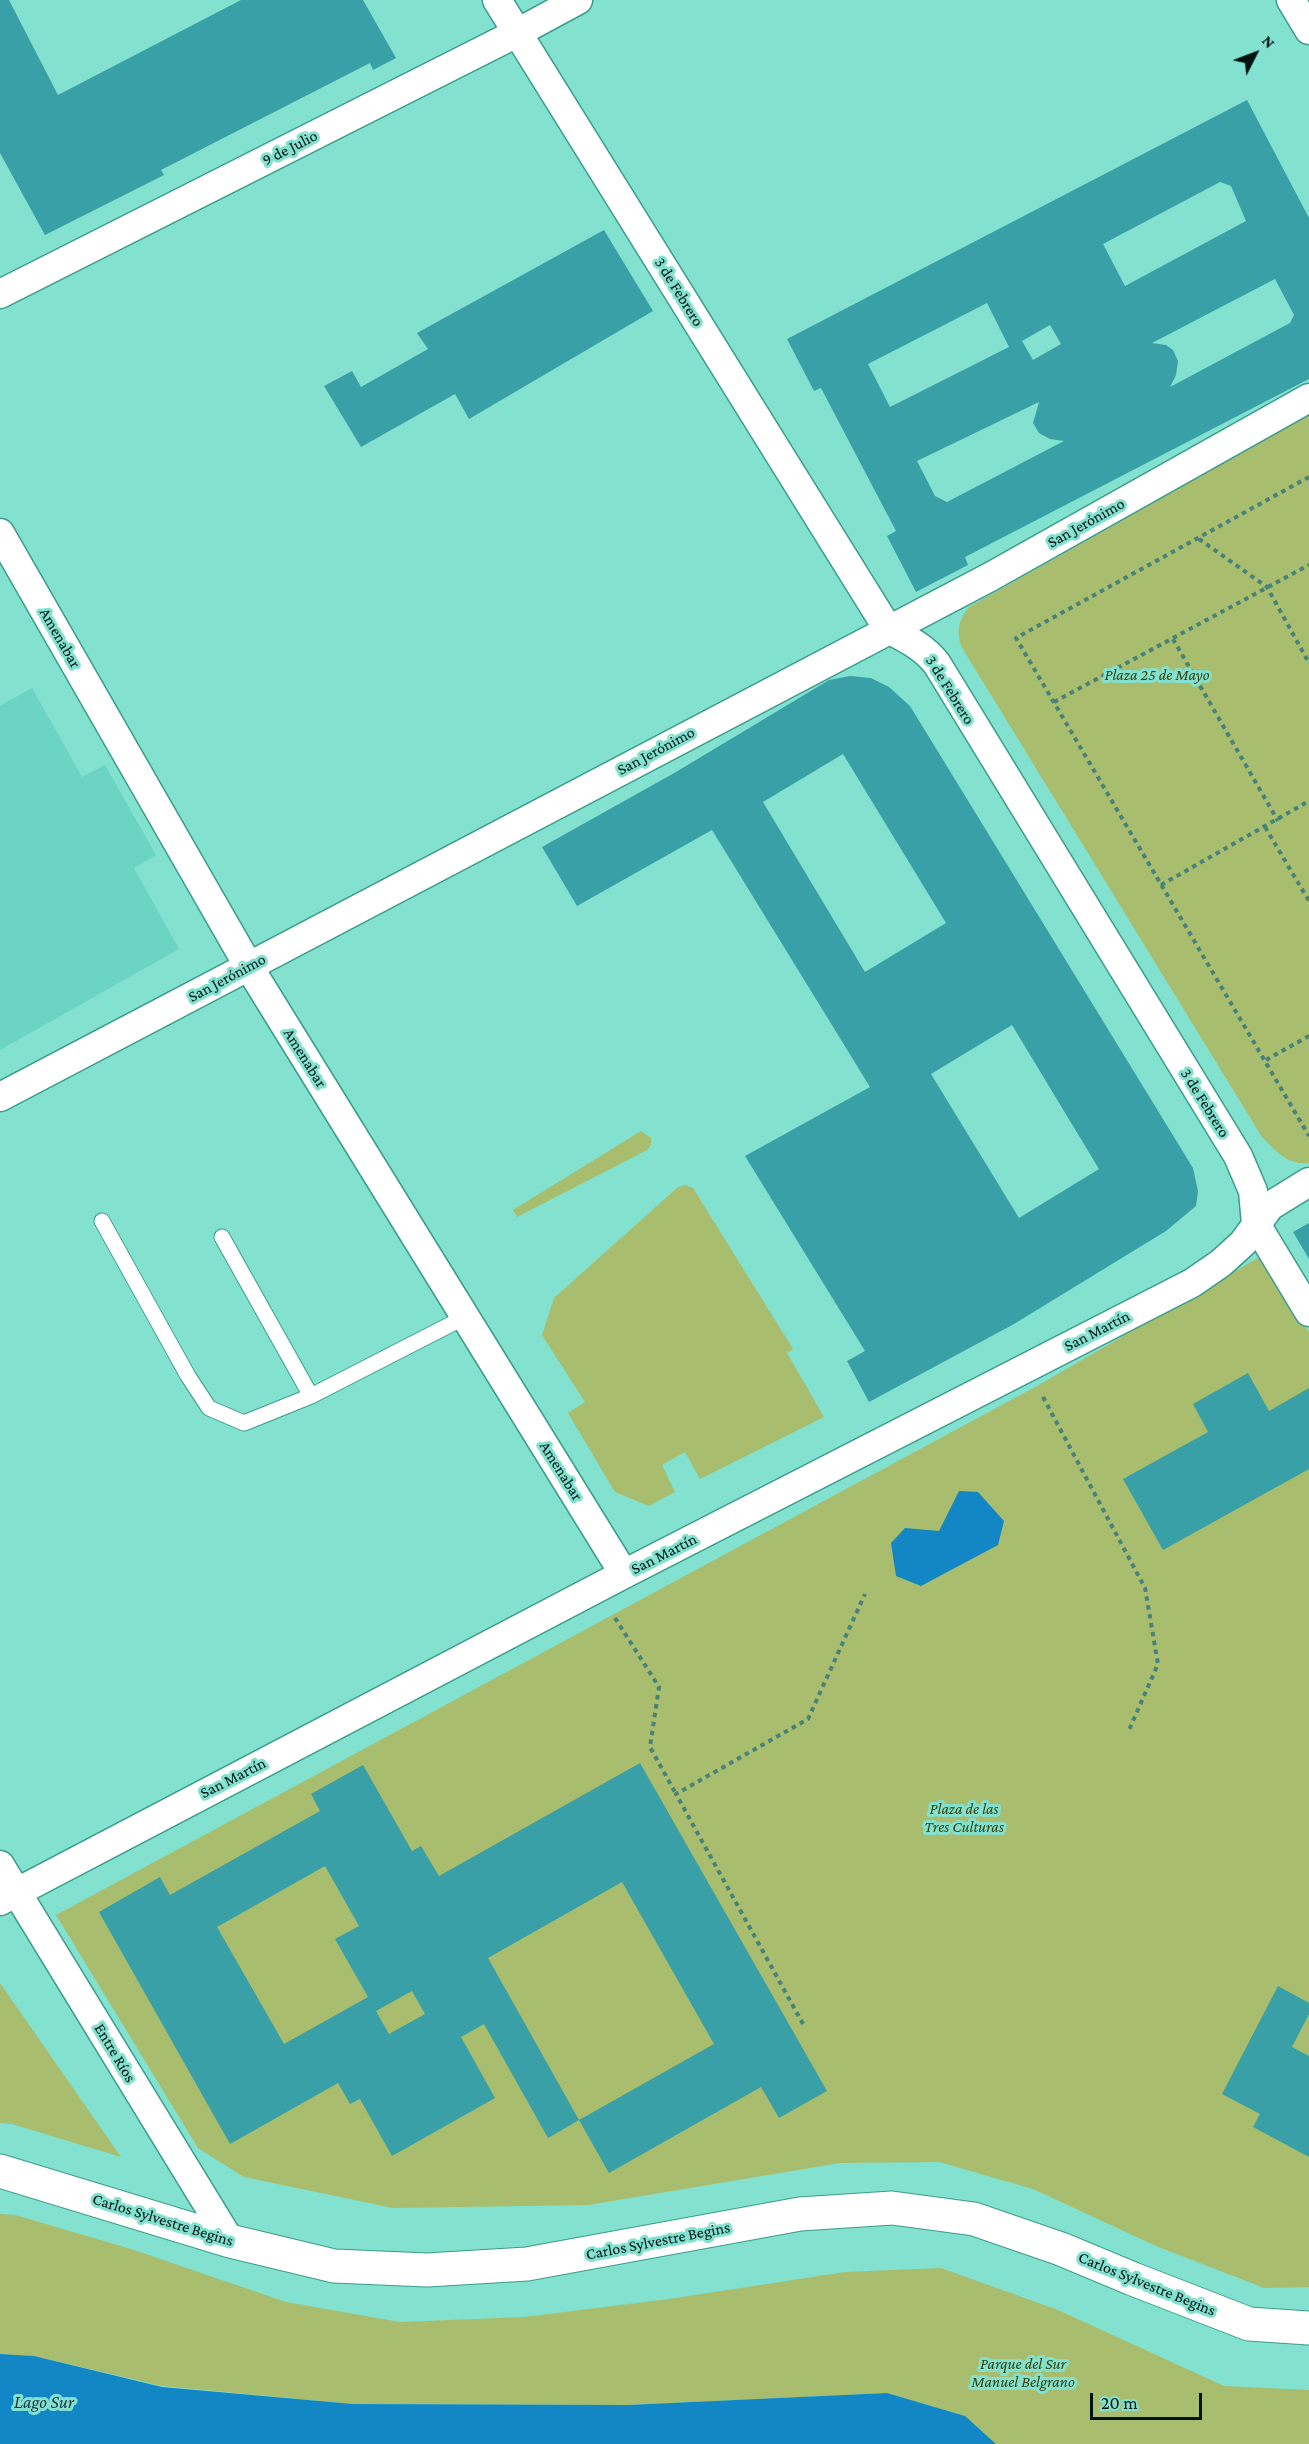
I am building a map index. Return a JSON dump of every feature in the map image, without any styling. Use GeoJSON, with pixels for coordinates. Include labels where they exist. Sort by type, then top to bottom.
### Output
{"type":"FeatureCollection","features":[{"type":"Feature","properties":{"kind":"main road","name":"Carlos Sylvestre Begins"},"geometry":{"type":"LineString","coordinates":[[0,2171],[230,2241],[334,2266],[427,2270],[527,2264],[800,2214],[892,2208],[974,2219],[1061,2249],[1249,2324],[1309,2328]]}},
{"type":"Feature","properties":{"kind":"street","name":"3 de Febrero"},"geometry":{"type":"LineString","coordinates":[[497,0],[888,629],[917,644],[929,653],[937,664],[1238,1156],[1252,1191],[1256,1224],[1309,1312]]}},
{"type":"Feature","properties":{"kind":"street","name":"9 de Julio"},"geometry":{"type":"LineString","coordinates":[[0,294],[578,0]]}},
{"type":"Feature","properties":{"kind":"street"},"geometry":{"type":"LineString","coordinates":[[1291,0],[1309,30]]}},
{"type":"Feature","properties":{"kind":"street","name":"San Jerónimo"},"geometry":{"type":"LineString","coordinates":[[0,1097],[990,577],[1309,398]]}},
{"type":"Feature","properties":{"kind":"street","name":"Amenabar"},"geometry":{"type":"LineString","coordinates":[[0,533],[249,967],[624,1574]]}},
{"type":"Feature","properties":{"kind":"street","name":"San Martín"},"geometry":{"type":"LineString","coordinates":[[8,1896],[624,1574],[1192,1282],[1221,1263],[1243,1243],[1270,1206],[1309,1182]]}},
{"type":"Feature","properties":{"kind":"street","name":"Entre Ríos"},"geometry":{"type":"LineString","coordinates":[[0,1865],[8,1896],[230,2241]]}},
{"type":"Feature","properties":{"kind":"lane"},"geometry":{"type":"LineString","coordinates":[[102,1221],[188,1376],[209,1408],[244,1423],[311,1395],[465,1317]]}},
{"type":"Feature","properties":{"kind":"lane"},"geometry":{"type":"LineString","coordinates":[[222,1238],[311,1395]]}},
{"type":"Feature","properties":{"kind":"path"},"geometry":{"type":"LineString","coordinates":[[1309,477],[1016,638],[1309,1136]]}},
{"type":"Feature","properties":{"kind":"path"},"geometry":{"type":"LineString","coordinates":[[1199,539],[1267,587],[1309,663]]}},
{"type":"Feature","properties":{"kind":"path"},"geometry":{"type":"LineString","coordinates":[[1054,702],[1309,565]]}},
{"type":"Feature","properties":{"kind":"path"},"geometry":{"type":"LineString","coordinates":[[1173,639],[1278,821]]}},
{"type":"Feature","properties":{"kind":"path"},"geometry":{"type":"LineString","coordinates":[[1161,886],[1278,821],[1309,801]]}},
{"type":"Feature","properties":{"kind":"path"},"geometry":{"type":"LineString","coordinates":[[1265,827],[1309,901]]}},
{"type":"Feature","properties":{"kind":"path"},"geometry":{"type":"LineString","coordinates":[[1266,1060],[1309,1036]]}},
{"type":"Feature","properties":{"kind":"path"},"geometry":{"type":"LineString","coordinates":[[1042,1396],[1145,1588],[1158,1664],[1129,1730]]}},
{"type":"Feature","properties":{"kind":"path"},"geometry":{"type":"LineString","coordinates":[[676,1794],[808,1719],[865,1594]]}},
{"type":"Feature","properties":{"kind":"path"},"geometry":{"type":"LineString","coordinates":[[613,1615],[659,1687],[650,1747],[803,2024]]}},
{"type":"Feature","properties":{"kind":"shaded area"},"geometry":{"type":"Polygon","coordinates":[[[32,688],[82,777],[105,765],[156,855],[134,868],[179,949],[0,1050],[0,706],[32,688]]]}},
{"type":"Feature","properties":{"kind":"green space","name":"Plaza 25 de Mayo"},"geometry":{"type":"Polygon","coordinates":[[[1309,415],[1309,1163],[1301,1163],[1288,1160],[1262,1137],[961,646],[959,630],[963,616],[969,607],[1309,415]]]}},
{"type":"Feature","properties":{"kind":"green space"},"geometry":{"type":"Polygon","coordinates":[[[641,1131],[651,1138],[651,1145],[647,1150],[517,1217],[513,1210],[641,1131]]]}},
{"type":"Feature","properties":{"kind":"green space"},"geometry":{"type":"Polygon","coordinates":[[[685,1185],[693,1188],[793,1349],[787,1353],[824,1417],[700,1479],[685,1452],[662,1465],[675,1492],[649,1506],[615,1492],[568,1413],[585,1402],[542,1335],[554,1298],[678,1187],[685,1185]]]}},
{"type":"Feature","properties":{"kind":"green space","name":"Plaza de las Tres Culturas"},"geometry":{"type":"Polygon","coordinates":[[[1263,1255],[1309,1332],[1309,2287],[1264,2288],[1156,2246],[1033,2189],[939,2162],[840,2163],[588,2205],[393,2208],[244,2177],[198,2148],[56,1915],[1037,1386],[1263,1255]]]}},
{"type":"Feature","properties":{"kind":"green space"},"geometry":{"type":"Polygon","coordinates":[[[0,1983],[121,2157],[12,2124],[0,2123],[0,1983]]]}},
{"type":"Feature","properties":{"kind":"green space","name":"Parque del Sur Manuel Belgrano"},"geometry":{"type":"Polygon","coordinates":[[[0,2214],[15,2215],[131,2249],[286,2302],[400,2322],[524,2317],[669,2299],[845,2272],[941,2268],[1058,2310],[1224,2386],[1309,2390],[1309,2444],[996,2444],[965,2416],[887,2393],[628,2405],[353,2404],[162,2386],[34,2356],[0,2354],[0,2214]]]}},
{"type":"Feature","properties":{"kind":"water"},"geometry":{"type":"Polygon","coordinates":[[[959,1491],[978,1492],[1004,1521],[998,1545],[921,1586],[896,1576],[891,1543],[905,1528],[939,1531],[959,1491]]]}},
{"type":"Feature","properties":{"kind":"water","name":"Lago Sur"},"geometry":{"type":"Polygon","coordinates":[[[0,2354],[34,2356],[162,2387],[353,2404],[628,2405],[887,2393],[965,2416],[996,2444],[0,2444],[0,2354]]]}},
{"type":"Feature","properties":{"kind":"building"},"geometry":{"type":"Polygon","coordinates":[[[0,0],[9,0],[58,95],[241,0],[363,0],[396,58],[373,70],[370,63],[161,170],[164,175],[45,235],[0,153],[0,0]]]}},
{"type":"Feature","properties":{"kind":"building"},"geometry":{"type":"Polygon","coordinates":[[[1247,100],[1309,218],[1309,379],[965,557],[968,565],[916,592],[887,536],[896,531],[821,388],[814,391],[787,339],[1247,100]],[[1220,182],[1103,244],[1125,286],[1246,221],[1231,186],[1220,182]],[[1275,279],[1152,343],[1166,345],[1173,350],[1178,361],[1176,375],[1170,387],[1290,323],[1294,315],[1275,279]],[[987,303],[868,364],[890,407],[1009,347],[987,303]],[[1050,325],[1022,341],[1033,360],[1061,344],[1050,325]],[[1039,402],[917,461],[935,496],[947,502],[1064,441],[1050,439],[1039,433],[1033,423],[1039,402]]]}},
{"type":"Feature","properties":{"kind":"building"},"geometry":{"type":"Polygon","coordinates":[[[604,230],[653,311],[469,419],[455,394],[361,447],[324,386],[352,371],[361,387],[428,349],[417,333],[604,230]]]}},
{"type":"Feature","properties":{"kind":"building"},"geometry":{"type":"Polygon","coordinates":[[[850,676],[871,678],[889,687],[910,706],[1193,1168],[1198,1191],[1196,1206],[1166,1231],[1014,1324],[869,1402],[847,1361],[865,1351],[745,1156],[870,1087],[712,830],[577,906],[542,847],[676,772],[829,680],[850,676]],[[843,754],[763,802],[865,972],[946,923],[843,754]],[[1012,1025],[931,1074],[1019,1218],[1099,1169],[1012,1025]]]}},
{"type":"Feature","properties":{"kind":"building"},"geometry":{"type":"Polygon","coordinates":[[[1309,1223],[1309,1259],[1293,1232],[1309,1223]]]}},
{"type":"Feature","properties":{"kind":"building"},"geometry":{"type":"Polygon","coordinates":[[[1248,1373],[1269,1411],[1309,1388],[1309,1469],[1163,1550],[1123,1479],[1208,1432],[1193,1404],[1248,1373]]]}},
{"type":"Feature","properties":{"kind":"building"},"geometry":{"type":"Polygon","coordinates":[[[640,1763],[827,2091],[779,2118],[761,2087],[609,2173],[579,2120],[548,2138],[484,2024],[461,2037],[495,2098],[392,2156],[360,2099],[350,2104],[338,2083],[230,2144],[99,1912],[160,1877],[170,1895],[320,1811],[311,1794],[363,1765],[412,1851],[421,1846],[439,1876],[640,1763]],[[325,1866],[217,1927],[284,2044],[368,1997],[335,1939],[359,1926],[325,1866]],[[622,1882],[488,1958],[579,2120],[714,2044],[622,1882]],[[412,1991],[376,2011],[389,2034],[425,2014],[412,1991]]]}},
{"type":"Feature","properties":{"kind":"building"},"geometry":{"type":"Polygon","coordinates":[[[1278,1986],[1309,2003],[1309,2014],[1292,2047],[1309,2056],[1309,2157],[1253,2127],[1260,2114],[1222,2094],[1278,1986]]]}}]}
